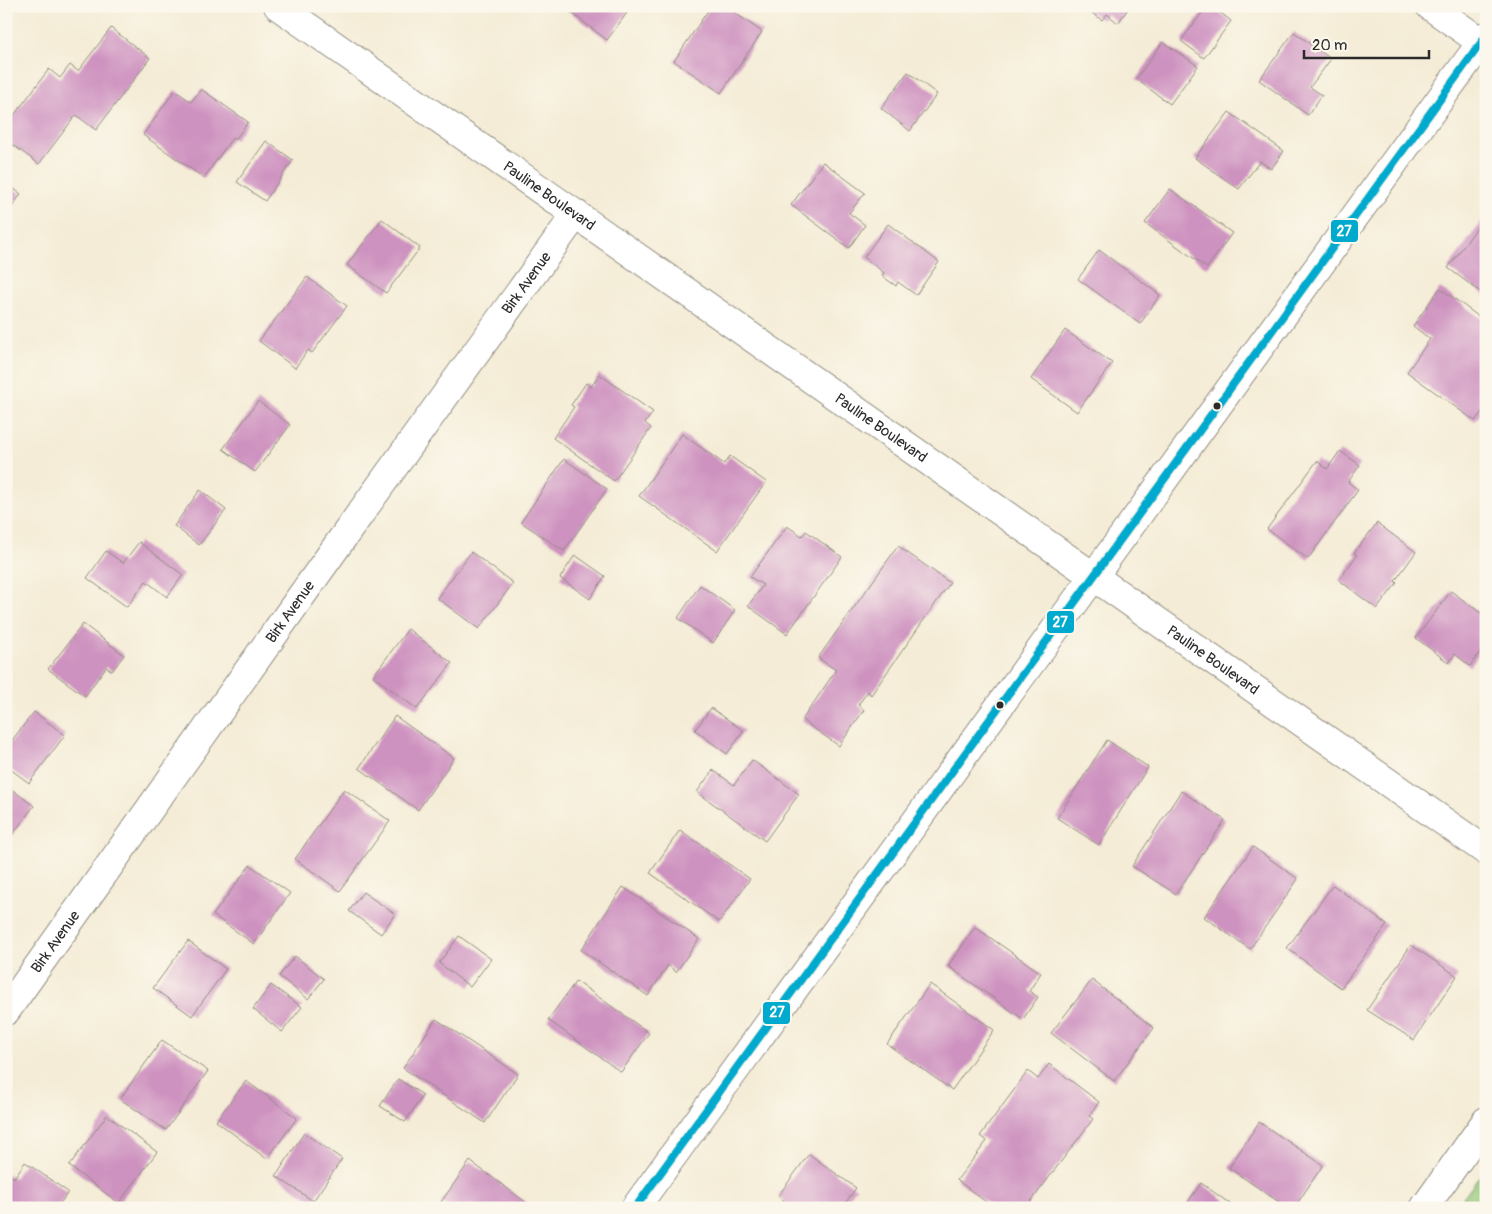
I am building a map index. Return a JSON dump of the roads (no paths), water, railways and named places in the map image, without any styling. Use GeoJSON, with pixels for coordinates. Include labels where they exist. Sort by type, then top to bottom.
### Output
{"type":"FeatureCollection","features":[{"type":"Feature","properties":{"kind":"street","name":"Pauline Boulevard"},"geometry":{"type":"LineString","coordinates":[[278,6],[1486,850]]}},
{"type":"Feature","properties":{"kind":"street"},"geometry":{"type":"LineString","coordinates":[[635,1208],[856,900],[1484,39],[1430,6]]}},
{"type":"Feature","properties":{"kind":"street","name":"Birk Avenue"},"geometry":{"type":"LineString","coordinates":[[6,1011],[576,214]]}},
{"type":"Feature","properties":{"kind":"street"},"geometry":{"type":"LineString","coordinates":[[1424,1208],[1486,1121]]}}]}
